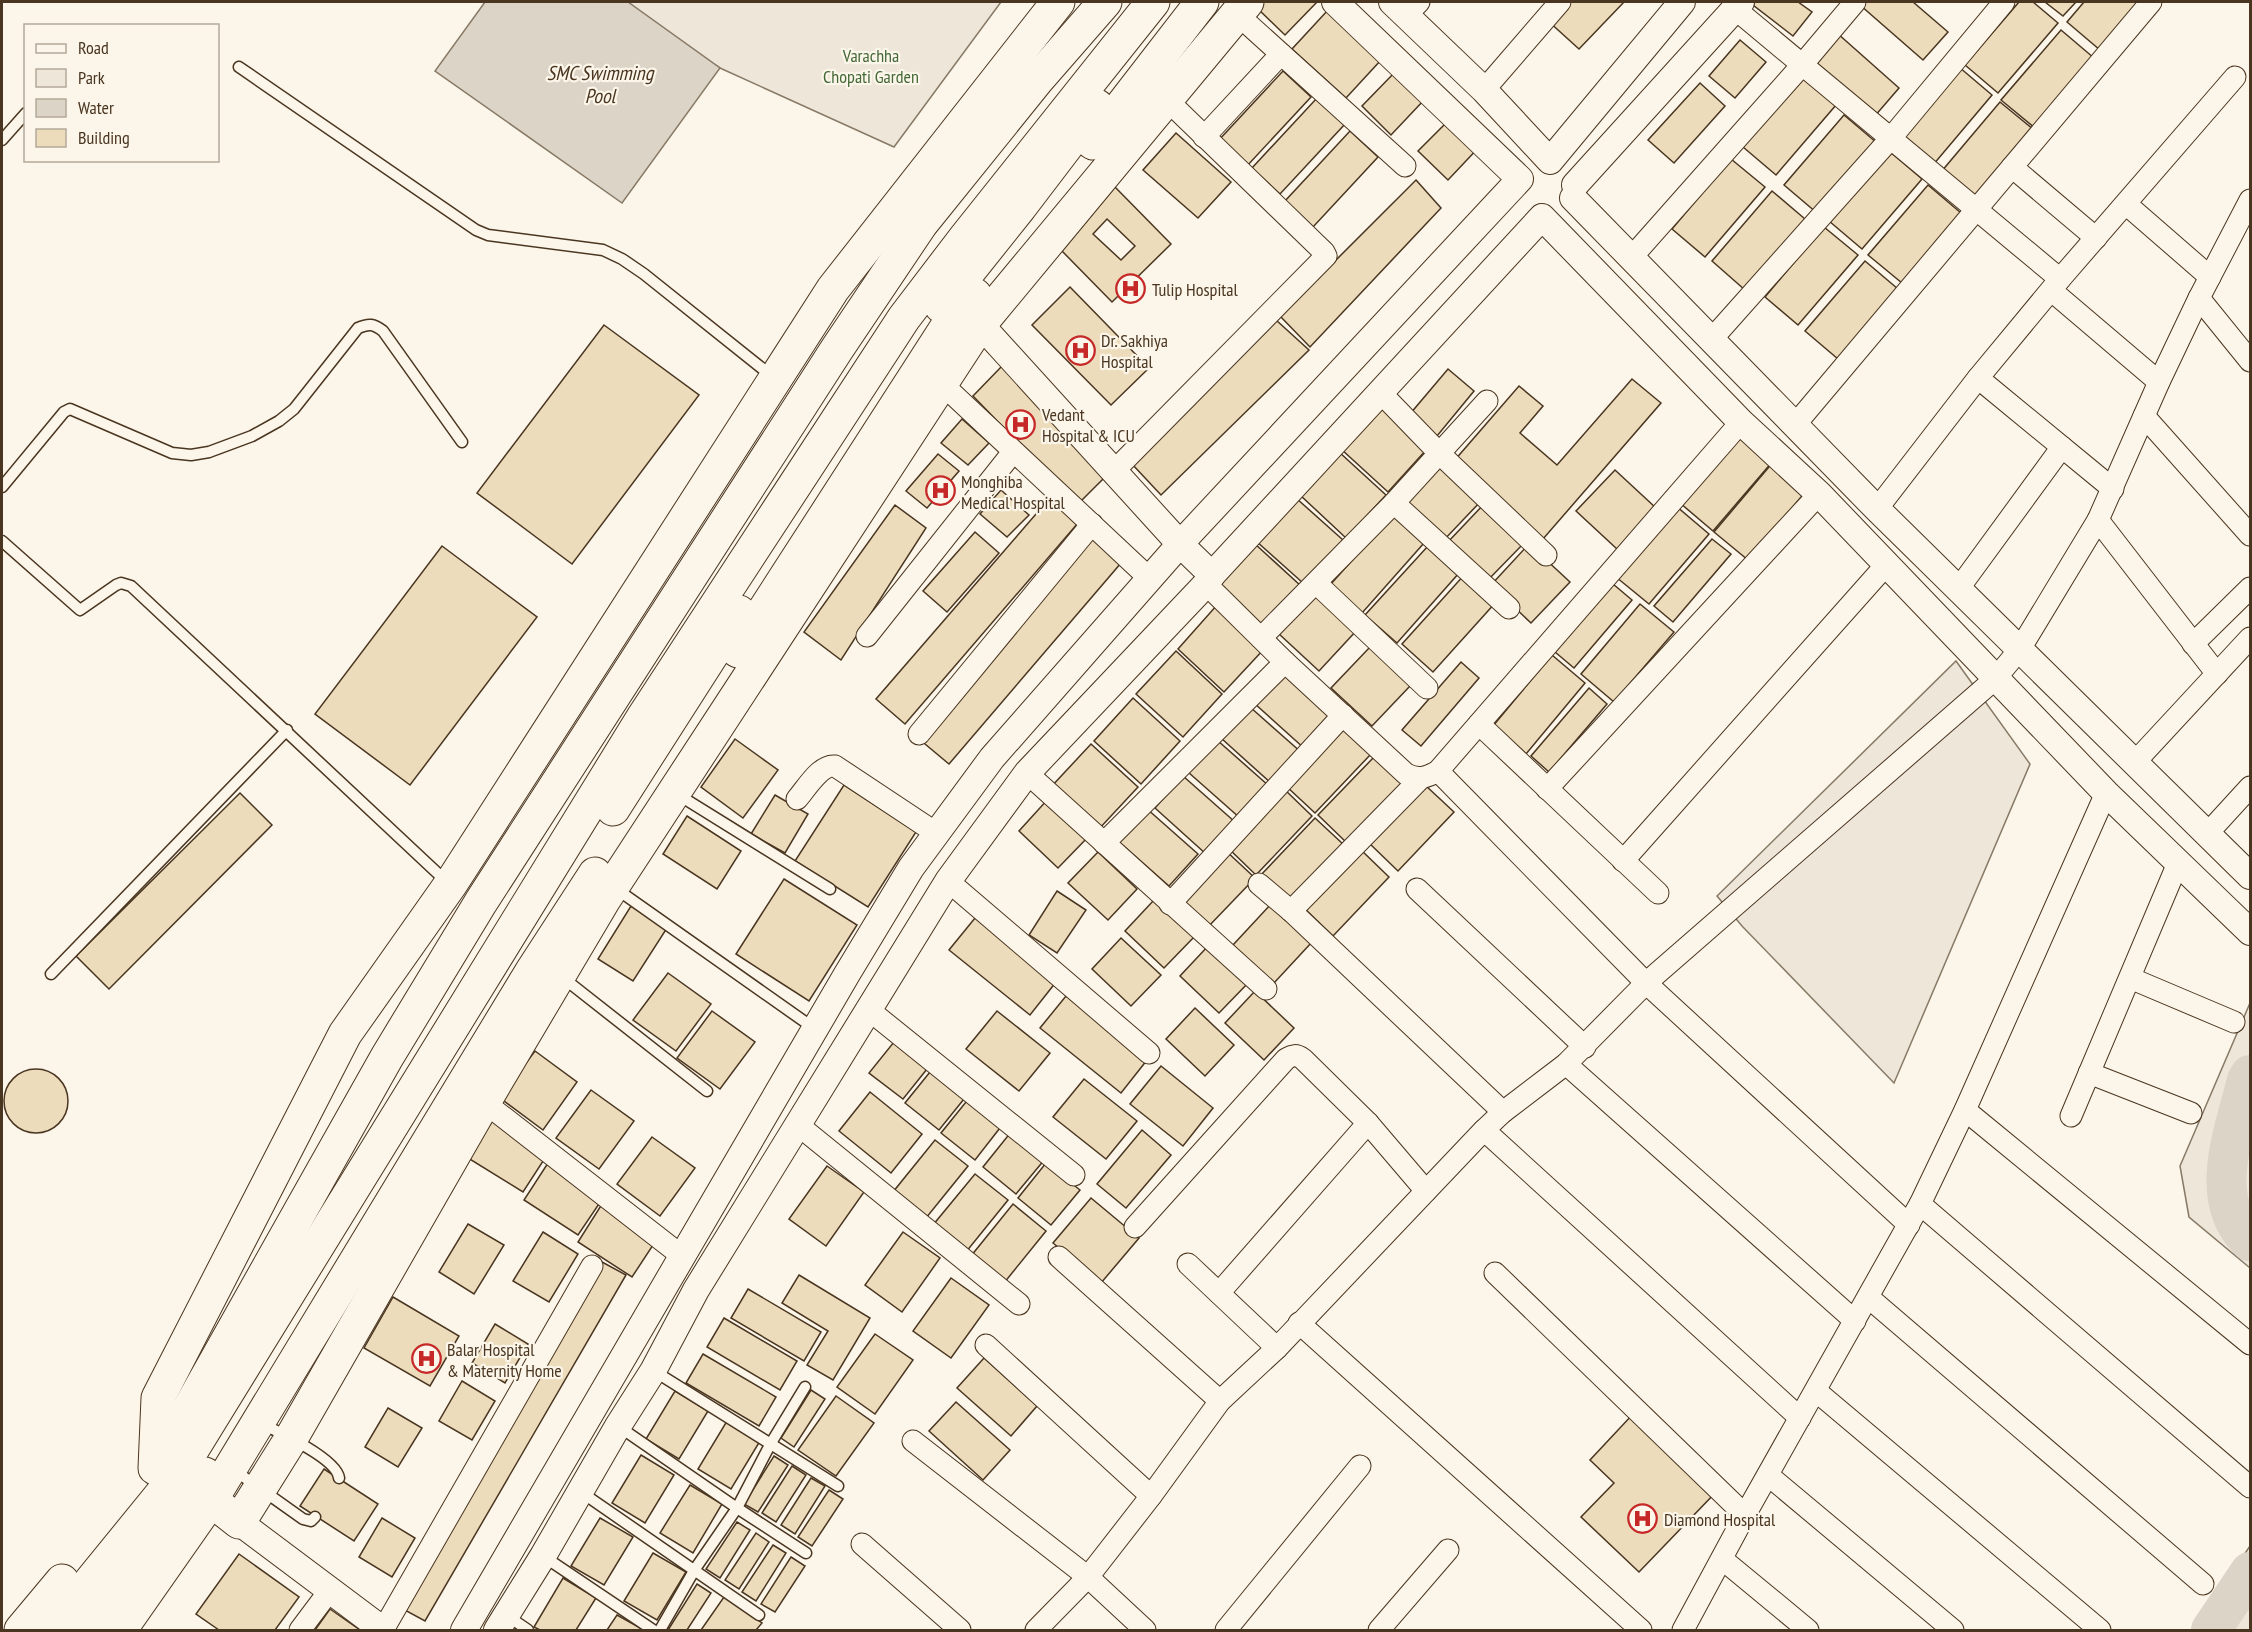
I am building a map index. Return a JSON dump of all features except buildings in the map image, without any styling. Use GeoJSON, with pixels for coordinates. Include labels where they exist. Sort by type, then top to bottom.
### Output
{"type":"FeatureCollection","features":[{"type":"Feature","properties":{"kind":"main road"},"geometry":{"type":"LineString","coordinates":[[1058,2],[833,289],[450,885],[345,1034],[159,1398],[184,1485],[239,1522],[291,1438],[484,1102],[612,886],[980,324],[1242,8]]}},
{"type":"Feature","properties":{"kind":"main road"},"geometry":{"type":"LineString","coordinates":[[120,1630],[184,1485],[387,1057],[475,912],[824,369],[921,224],[1037,80],[1105,2]]}},
{"type":"Feature","properties":{"kind":"main road"},"geometry":{"type":"LineString","coordinates":[[51,1630],[184,1485],[644,716],[898,327],[964,238],[1153,2]]}},
{"type":"Feature","properties":{"kind":"main road"},"geometry":{"type":"LineString","coordinates":[[87,1630],[184,1485],[450,1063],[889,378],[918,335],[1028,198],[1176,2]]}},
{"type":"Feature","properties":{"kind":"main road"},"geometry":{"type":"LineString","coordinates":[[21,1630],[184,1485],[231,1468],[532,971],[945,330],[985,283],[1202,2]]}},
{"type":"Feature","properties":{"kind":"street"},"geometry":{"type":"LineString","coordinates":[[1335,2],[1520,179],[1520,198],[1524,206],[1531,213],[1542,217],[1741,422],[1819,494],[2106,793],[2250,932]]}},
{"type":"Feature","properties":{"kind":"street"},"geometry":{"type":"LineString","coordinates":[[1484,90],[1560,2]]}},
{"type":"Feature","properties":{"kind":"street"},"geometry":{"type":"LineString","coordinates":[[1550,161],[1682,2]]}},
{"type":"Feature","properties":{"kind":"street"},"geometry":{"type":"LineString","coordinates":[[1631,258],[1855,2]]}},
{"type":"Feature","properties":{"kind":"street"},"geometry":{"type":"LineString","coordinates":[[1711,340],[1891,138],[2004,2]]}},
{"type":"Feature","properties":{"kind":"street"},"geometry":{"type":"LineString","coordinates":[[1794,426],[2151,2]]}},
{"type":"Feature","properties":{"kind":"street"},"geometry":{"type":"LineString","coordinates":[[501,1623],[653,1371],[696,1290],[948,881],[1027,773],[1209,580],[1379,392],[1542,217],[1558,215],[1566,210],[1574,192],[1737,5],[1802,65],[1977,210],[2159,382]]}},
{"type":"Feature","properties":{"kind":"street"},"geometry":{"type":"LineString","coordinates":[[1406,6],[1550,161]]}},
{"type":"Feature","properties":{"kind":"street"},"geometry":{"type":"LineString","coordinates":[[1242,8],[1281,54],[1405,166]]}},
{"type":"Feature","properties":{"kind":"street"},"geometry":{"type":"LineString","coordinates":[[1204,138],[1281,54]]}},
{"type":"Feature","properties":{"kind":"street"},"geometry":{"type":"LineString","coordinates":[[1877,509],[1978,378],[2235,78]]}},
{"type":"Feature","properties":{"kind":"street"},"geometry":{"type":"LineString","coordinates":[[1114,471],[1326,256],[1166,99]]}},
{"type":"Feature","properties":{"kind":"street"},"geometry":{"type":"LineString","coordinates":[[464,1630],[815,1029],[911,868],[936,833],[992,758],[1149,578],[1532,165],[1550,161],[1559,163],[1567,169],[1573,176],[1574,192],[1631,258],[1877,509],[2250,876]]}},
{"type":"Feature","properties":{"kind":"street"},"geometry":{"type":"LineString","coordinates":[[2012,167],[2096,238]]}},
{"type":"Feature","properties":{"kind":"street"},"geometry":{"type":"LineString","coordinates":[[1036,1630],[1088,1577],[1151,1496],[1220,1401],[1277,1348],[1484,1130],[1503,1112],[1566,1064],[1646,983],[1995,679],[2020,649],[2098,520],[2159,382],[2250,200]]}},
{"type":"Feature","properties":{"kind":"street"},"geometry":{"type":"LineString","coordinates":[[2126,204],[2210,277]]}},
{"type":"Feature","properties":{"kind":"street"},"geometry":{"type":"LineString","coordinates":[[2199,298],[2250,362]]}},
{"type":"Feature","properties":{"kind":"street"},"geometry":{"type":"LineString","coordinates":[[980,324],[1285,662],[1406,774],[1430,775],[1646,983],[1909,1225]]}},
{"type":"Feature","properties":{"kind":"street"},"geometry":{"type":"LineString","coordinates":[[1978,378],[2113,489]]}},
{"type":"Feature","properties":{"kind":"street"},"geometry":{"type":"LineString","coordinates":[[941,383],[1149,578]]}},
{"type":"Feature","properties":{"kind":"street"},"geometry":{"type":"LineString","coordinates":[[1379,392],[1546,555]]}},
{"type":"Feature","properties":{"kind":"street"},"geometry":{"type":"LineString","coordinates":[[1261,638],[1394,503],[1487,401]]}},
{"type":"Feature","properties":{"kind":"street"},"geometry":{"type":"LineString","coordinates":[[2144,416],[2250,535]]}},
{"type":"Feature","properties":{"kind":"street"},"geometry":{"type":"LineString","coordinates":[[1291,911],[1479,724],[1741,422]]}},
{"type":"Feature","properties":{"kind":"street"},"geometry":{"type":"LineString","coordinates":[[1959,588],[2062,447]]}},
{"type":"Feature","properties":{"kind":"street"},"geometry":{"type":"LineString","coordinates":[[867,636],[1013,452]]}},
{"type":"Feature","properties":{"kind":"street"},"geometry":{"type":"LineString","coordinates":[[1547,789],[1819,494]]}},
{"type":"Feature","properties":{"kind":"street"},"geometry":{"type":"LineString","coordinates":[[1394,503],[1509,608]]}},
{"type":"Feature","properties":{"kind":"street"},"geometry":{"type":"LineString","coordinates":[[2098,520],[2217,674]]}},
{"type":"Feature","properties":{"kind":"street"},"geometry":{"type":"LineString","coordinates":[[919,734],[1092,525]]}},
{"type":"Feature","properties":{"kind":"street"},"geometry":{"type":"LineString","coordinates":[[1623,861],[1886,565]]}},
{"type":"Feature","properties":{"kind":"street"},"geometry":{"type":"LineString","coordinates":[[1316,583],[1427,688]]}},
{"type":"Feature","properties":{"kind":"street"},"geometry":{"type":"LineString","coordinates":[[2193,644],[2250,588]]}},
{"type":"Feature","properties":{"kind":"street"},"geometry":{"type":"LineString","coordinates":[[2135,762],[2250,638]]}},
{"type":"Feature","properties":{"kind":"street"},"geometry":{"type":"LineString","coordinates":[[1104,843],[1285,662]]}},
{"type":"Feature","properties":{"kind":"street"},"geometry":{"type":"LineString","coordinates":[[1170,904],[1343,715]]}},
{"type":"Feature","properties":{"kind":"street"},"geometry":{"type":"LineString","coordinates":[[1479,724],[1658,893]]}},
{"type":"Feature","properties":{"kind":"street"},"geometry":{"type":"LineString","coordinates":[[797,799],[823,769],[831,765],[936,833]]}},
{"type":"Feature","properties":{"kind":"street"},"geometry":{"type":"LineString","coordinates":[[1027,773],[1266,989]]}},
{"type":"Feature","properties":{"kind":"street"},"geometry":{"type":"LineString","coordinates":[[2207,834],[2250,787]]}},
{"type":"Feature","properties":{"kind":"street"},"geometry":{"type":"LineString","coordinates":[[1683,1630],[1920,1204],[1965,1110],[2106,793]]}},
{"type":"Feature","properties":{"kind":"street"},"geometry":{"type":"LineString","coordinates":[[2071,1116],[2178,863]]}},
{"type":"Feature","properties":{"kind":"street"},"geometry":{"type":"LineString","coordinates":[[948,881],[1149,1053]]}},
{"type":"Feature","properties":{"kind":"street"},"geometry":{"type":"LineString","coordinates":[[1259,884],[1291,911],[1503,1112]]}},
{"type":"Feature","properties":{"kind":"street"},"geometry":{"type":"LineString","coordinates":[[1417,889],[1585,1047]]}},
{"type":"Feature","properties":{"kind":"street"},"geometry":{"type":"LineString","coordinates":[[2130,978],[2234,1022]]}},
{"type":"Feature","properties":{"kind":"street"},"geometry":{"type":"LineString","coordinates":[[869,1010],[1074,1175]]}},
{"type":"Feature","properties":{"kind":"street"},"geometry":{"type":"LineString","coordinates":[[1135,1227],[1292,1055],[1303,1059],[1368,1123],[1426,1191]]}},
{"type":"Feature","properties":{"kind":"street"},"geometry":{"type":"LineString","coordinates":[[1566,1064],[1855,1321]]}},
{"type":"Feature","properties":{"kind":"street"},"geometry":{"type":"LineString","coordinates":[[2089,1073],[2191,1113]]}},
{"type":"Feature","properties":{"kind":"street"},"geometry":{"type":"LineString","coordinates":[[484,1102],[682,1256]]}},
{"type":"Feature","properties":{"kind":"street"},"geometry":{"type":"LineString","coordinates":[[1965,1110],[2250,1344]]}},
{"type":"Feature","properties":{"kind":"street"},"geometry":{"type":"LineString","coordinates":[[1219,1293],[1368,1123]]}},
{"type":"Feature","properties":{"kind":"street"},"geometry":{"type":"LineString","coordinates":[[798,1125],[1019,1304]]}},
{"type":"Feature","properties":{"kind":"street"},"geometry":{"type":"LineString","coordinates":[[1484,1130],[1800,1418]]}},
{"type":"Feature","properties":{"kind":"street"},"geometry":{"type":"LineString","coordinates":[[1920,1204],[2250,1487]]}},
{"type":"Feature","properties":{"kind":"street"},"geometry":{"type":"LineString","coordinates":[[1059,1257],[1220,1401]]}},
{"type":"Feature","properties":{"kind":"street"},"geometry":{"type":"LineString","coordinates":[[1188,1264],[1277,1348]]}},
{"type":"Feature","properties":{"kind":"street"},"geometry":{"type":"LineString","coordinates":[[239,1522],[383,1630],[592,1266]]}},
{"type":"Feature","properties":{"kind":"street"},"geometry":{"type":"LineString","coordinates":[[1495,1273],[1745,1515]]}},
{"type":"Feature","properties":{"kind":"street"},"geometry":{"type":"LineString","coordinates":[[1868,1297],[2203,1584]]}},
{"type":"Feature","properties":{"kind":"street"},"geometry":{"type":"LineString","coordinates":[[1299,1323],[1641,1630]]}},
{"type":"Feature","properties":{"kind":"street"},"geometry":{"type":"LineString","coordinates":[[986,1345],[1151,1496]]}},
{"type":"Feature","properties":{"kind":"street"},"geometry":{"type":"LineString","coordinates":[[1816,1391],[2100,1630]]}},
{"type":"Feature","properties":{"kind":"street"},"geometry":{"type":"LineString","coordinates":[[913,1441],[1088,1577],[1144,1630]]}},
{"type":"Feature","properties":{"kind":"street"},"geometry":{"type":"LineString","coordinates":[[1226,1630],[1360,1466]]}},
{"type":"Feature","properties":{"kind":"street"},"geometry":{"type":"LineString","coordinates":[[1768,1474],[1953,1630]]}},
{"type":"Feature","properties":{"kind":"street"},"geometry":{"type":"LineString","coordinates":[[862,1544],[960,1630]]}},
{"type":"Feature","properties":{"kind":"street"},"geometry":{"type":"LineString","coordinates":[[1379,1630],[1448,1550]]}},
{"type":"Feature","properties":{"kind":"street"},"geometry":{"type":"LineString","coordinates":[[1722,1559],[1808,1630]]}},
{"type":"Feature","properties":{"kind":"street"},"geometry":{"type":"LineString","coordinates":[[300,1630],[330,1590]]}},
{"type":"Feature","properties":{"kind":"lane"},"geometry":{"type":"LineString","coordinates":[[239,67],[476,230],[488,235],[580,245],[603,250],[622,259],[775,379]]}},
{"type":"Feature","properties":{"kind":"lane"},"geometry":{"type":"LineString","coordinates":[[2,140],[24,115]]}},
{"type":"Feature","properties":{"kind":"lane"},"geometry":{"type":"LineString","coordinates":[[2,487],[64,412],[70,409],[172,453],[191,455],[209,453],[230,446],[279,421],[294,409],[358,328],[367,324],[375,325],[383,332],[462,442]]}},
{"type":"Feature","properties":{"kind":"lane"},"geometry":{"type":"LineString","coordinates":[[2,541],[80,610],[116,585],[121,583],[131,586],[450,885]]}},
{"type":"Feature","properties":{"kind":"lane"},"geometry":{"type":"LineString","coordinates":[[51,974],[287,730]]}},
{"type":"Feature","properties":{"kind":"lane"},"geometry":{"type":"LineString","coordinates":[[675,792],[830,889]]}},
{"type":"Feature","properties":{"kind":"lane"},"geometry":{"type":"LineString","coordinates":[[612,886],[815,1029]]}},
{"type":"Feature","properties":{"kind":"lane"},"geometry":{"type":"LineString","coordinates":[[559,975],[707,1091]]}},
{"type":"Feature","properties":{"kind":"lane"},"geometry":{"type":"LineString","coordinates":[[653,1371],[838,1486]]}},
{"type":"Feature","properties":{"kind":"lane"},"geometry":{"type":"LineString","coordinates":[[660,1630],[695,1569],[737,1508],[771,1443],[805,1387]]}},
{"type":"Feature","properties":{"kind":"lane"},"geometry":{"type":"LineString","coordinates":[[258,1422],[291,1438],[335,1468],[339,1478]]}},
{"type":"Feature","properties":{"kind":"lane"},"geometry":{"type":"LineString","coordinates":[[618,1426],[806,1553]]}},
{"type":"Feature","properties":{"kind":"lane"},"geometry":{"type":"LineString","coordinates":[[231,1468],[303,1519],[311,1521],[315,1517]]}},
{"type":"Feature","properties":{"kind":"lane"},"geometry":{"type":"LineString","coordinates":[[580,1492],[759,1614]]}},
{"type":"Feature","properties":{"kind":"lane"},"geometry":{"type":"LineString","coordinates":[[543,1556],[653,1630]]}},
{"type":"Feature","properties":{"kind":"lane"},"geometry":{"type":"LineString","coordinates":[[501,1623],[528,1630]]}},
{"type":"Feature","properties":{"kind":"green space","name":"Varachha Chopati Garden"},"geometry":{"type":"Polygon","coordinates":[[[611,2],[1001,2],[894,147],[720,68],[611,2]]]}},
{"type":"Feature","properties":{"kind":"green space"},"geometry":{"type":"Polygon","coordinates":[[[1956,661],[2030,764],[1894,1083],[1742,926],[1717,896],[1956,661]]]}},
{"type":"Feature","properties":{"kind":"green space"},"geometry":{"type":"Polygon","coordinates":[[[2250,1003],[2250,1268],[2189,1217],[2180,1166],[2250,1003]]]}},
{"type":"Feature","properties":{"kind":"green space"},"geometry":{"type":"Polygon","coordinates":[[[2250,1546],[2250,1630],[2193,1630],[2250,1546]]]}},
{"type":"Feature","properties":{"kind":"water","name":"SMC Swimming Pool"},"geometry":{"type":"Polygon","coordinates":[[[485,2],[628,2],[720,68],[622,203],[435,71],[485,2]]]}},
{"type":"Feature","properties":{"kind":"waterway"},"geometry":{"type":"LineString","coordinates":[[2250,1075],[2231,1142],[2227,1185],[2229,1205],[2237,1224],[2250,1241]]}},
{"type":"Feature","properties":{"kind":"waterway"},"geometry":{"type":"LineString","coordinates":[[2211,1630],[2250,1572]]}},
{"type":"Feature","properties":{"kind":"place","name":"Tulip Hospital"},"geometry":{"type":"Point","coordinates":[1131,289]}},
{"type":"Feature","properties":{"kind":"place","name":"Dr. Sakhiya Hospital"},"geometry":{"type":"Point","coordinates":[1080,350]}},
{"type":"Feature","properties":{"kind":"place","name":"Vedant Hospital & ICU"},"geometry":{"type":"Point","coordinates":[1021,424]}},
{"type":"Feature","properties":{"kind":"place","name":"Monghiba Medical Hospital"},"geometry":{"type":"Point","coordinates":[940,491]}},
{"type":"Feature","properties":{"kind":"place","name":"Balar Hospital & Maternity Home"},"geometry":{"type":"Point","coordinates":[426,1359]}},
{"type":"Feature","properties":{"kind":"place","name":"Diamond Hospital"},"geometry":{"type":"Point","coordinates":[1643,1519]}}]}
